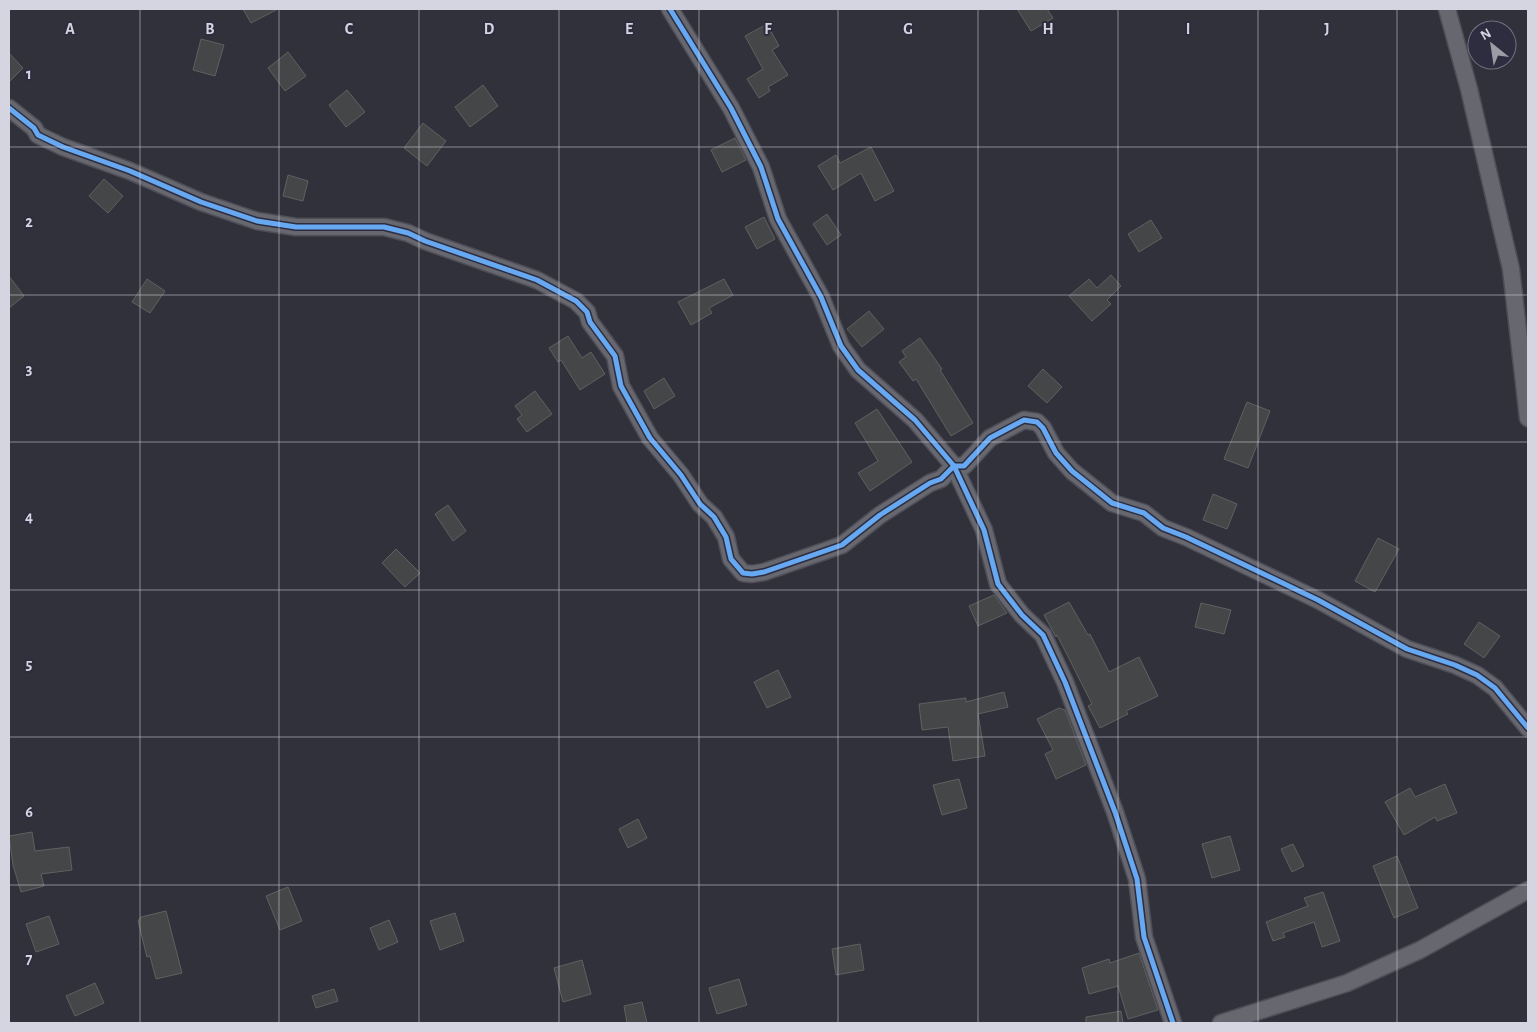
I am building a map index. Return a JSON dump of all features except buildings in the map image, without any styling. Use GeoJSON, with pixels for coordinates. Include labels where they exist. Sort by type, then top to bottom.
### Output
{"type":"FeatureCollection","features":[{"type":"Feature","properties":{"kind":"street"},"geometry":{"type":"LineString","coordinates":[[670,9],[740,125],[761,167],[778,219],[822,297],[841,346],[858,370],[915,420],[954,466],[984,530],[998,584],[1022,615],[1043,635],[1065,682],[1115,812],[1134,870],[1144,937],[1173,1023]]}},
{"type":"Feature","properties":{"kind":"street"},"geometry":{"type":"LineString","coordinates":[[1447,9],[1469,89],[1512,269],[1528,418]]}},
{"type":"Feature","properties":{"kind":"street"},"geometry":{"type":"LineString","coordinates":[[9,108],[34,128],[38,135],[63,147],[130,171],[201,202],[257,222],[284,226],[384,227],[537,280],[576,301],[587,312],[590,322],[615,356],[621,386],[650,438],[681,475],[700,504],[714,517],[726,537],[731,560],[743,573],[764,572],[842,545],[880,515],[930,483],[941,479],[954,466],[964,466],[990,438],[1017,422],[1024,420],[1037,422],[1043,428],[1056,453],[1072,471],[1112,503],[1144,513],[1163,528],[1186,537],[1318,600],[1407,649],[1456,664],[1477,675],[1495,688],[1525,717]]}},
{"type":"Feature","properties":{"kind":"street"},"geometry":{"type":"LineString","coordinates":[[1221,1023],[1347,983],[1420,950],[1528,890]]}},
{"type":"Feature","properties":{"kind":"cycle path"},"geometry":{"type":"LineString","coordinates":[[670,9],[731,108],[761,167],[778,219],[821,297],[841,346],[858,370],[915,420],[954,466],[984,530],[998,584],[1022,615],[1043,635],[1065,682],[1115,812],[1137,879],[1144,937],[1173,1023]]}},
{"type":"Feature","properties":{"kind":"cycle path"},"geometry":{"type":"LineString","coordinates":[[9,108],[34,128],[38,135],[63,147],[130,171],[201,202],[257,221],[296,227],[384,227],[408,233],[425,241],[537,280],[576,301],[587,312],[590,322],[615,356],[621,386],[650,438],[681,475],[700,504],[714,517],[726,537],[731,559],[743,573],[764,572],[842,545],[880,515],[930,483],[941,479],[954,466],[964,466],[990,438],[1024,420],[1037,422],[1043,428],[1056,453],[1072,471],[1112,503],[1144,513],[1163,528],[1186,537],[1318,600],[1407,649],[1455,665],[1477,675],[1495,688],[1528,728]]}}]}
